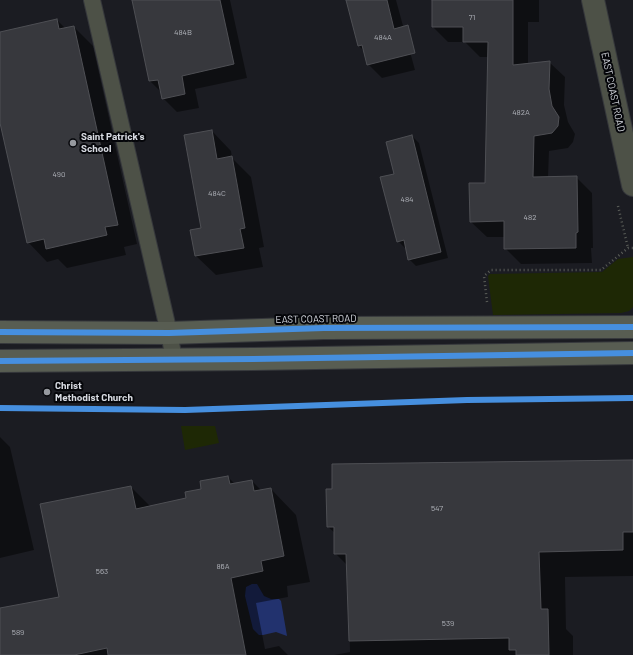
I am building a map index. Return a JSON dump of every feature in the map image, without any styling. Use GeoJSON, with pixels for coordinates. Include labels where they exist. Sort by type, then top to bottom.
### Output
{"type":"FeatureCollection","features":[{"type":"Feature","properties":{"kind":"main road","name":"EAST COAST ROAD"},"geometry":{"type":"LineString","coordinates":[[0,332],[169,333],[324,328],[633,327]]}},
{"type":"Feature","properties":{"kind":"main road"},"geometry":{"type":"LineString","coordinates":[[0,361],[633,353]]}},
{"type":"Feature","properties":{"kind":"street","name":"EAST COAST ROAD"},"geometry":{"type":"LineString","coordinates":[[593,0],[633,185]]}},
{"type":"Feature","properties":{"kind":"lane"},"geometry":{"type":"LineString","coordinates":[[92,0],[174,359]]}},
{"type":"Feature","properties":{"kind":"path"},"geometry":{"type":"LineString","coordinates":[[480,304],[487,304],[484,276],[492,270],[601,270],[628,248],[633,248]]}},
{"type":"Feature","properties":{"kind":"green space"},"geometry":{"type":"Polygon","coordinates":[[[633,257],[633,307],[629,311],[621,313],[493,315],[488,276],[490,274],[602,272],[618,259],[633,257]]]}},
{"type":"Feature","properties":{"kind":"green space"},"geometry":{"type":"Polygon","coordinates":[[[181,426],[215,426],[219,443],[185,450],[181,426]]]}},
{"type":"Feature","properties":{"kind":"water"},"geometry":{"type":"Polygon","coordinates":[[[252,584],[257,584],[264,596],[271,599],[279,599],[281,601],[287,636],[276,632],[259,635],[253,629],[245,596],[246,587],[252,584]]]}},
{"type":"Feature","properties":{"kind":"building"},"geometry":{"type":"Polygon","coordinates":[[[132,0],[220,0],[234,64],[182,76],[185,94],[162,99],[158,80],[149,81],[132,0]]]}},
{"type":"Feature","properties":{"kind":"building"},"geometry":{"type":"Polygon","coordinates":[[[346,0],[387,0],[394,29],[408,25],[415,53],[367,65],[362,45],[358,46],[346,0]]]}},
{"type":"Feature","properties":{"kind":"building"},"geometry":{"type":"Polygon","coordinates":[[[432,0],[513,0],[513,65],[550,61],[549,89],[552,106],[559,117],[558,126],[552,133],[534,136],[533,177],[577,176],[578,232],[576,233],[576,248],[504,249],[504,221],[470,222],[469,183],[485,183],[488,42],[463,42],[463,27],[432,27],[432,0]]]}},
{"type":"Feature","properties":{"kind":"building"},"geometry":{"type":"Polygon","coordinates":[[[57,19],[59,29],[74,26],[118,225],[105,227],[107,235],[46,249],[44,239],[27,243],[0,123],[0,32],[57,19]]]}},
{"type":"Feature","properties":{"kind":"building"},"geometry":{"type":"Polygon","coordinates":[[[212,130],[217,159],[232,156],[245,228],[240,229],[244,248],[195,256],[190,230],[201,228],[184,135],[212,130]]]}},
{"type":"Feature","properties":{"kind":"building"},"geometry":{"type":"Polygon","coordinates":[[[412,135],[441,252],[408,260],[404,240],[397,242],[380,177],[394,174],[386,142],[412,135]]]}},
{"type":"Feature","properties":{"kind":"building"},"geometry":{"type":"Polygon","coordinates":[[[633,460],[633,532],[623,532],[623,550],[539,552],[541,609],[548,609],[549,655],[516,655],[516,650],[509,650],[509,638],[349,641],[346,554],[334,554],[334,527],[327,527],[326,489],[332,489],[332,464],[633,460]]]}},
{"type":"Feature","properties":{"kind":"building"},"geometry":{"type":"Polygon","coordinates":[[[228,476],[230,484],[252,480],[254,491],[271,488],[284,556],[261,561],[263,571],[231,578],[246,655],[108,655],[107,648],[74,655],[0,655],[0,608],[59,597],[40,504],[131,486],[136,509],[186,498],[185,492],[201,489],[200,481],[228,476]]]}},
{"type":"Feature","properties":{"kind":"cycle path"},"geometry":{"type":"LineString","coordinates":[[0,332],[169,333],[324,328],[633,327]]}},
{"type":"Feature","properties":{"kind":"cycle path"},"geometry":{"type":"LineString","coordinates":[[0,361],[633,353]]}},
{"type":"Feature","properties":{"kind":"cycle path"},"geometry":{"type":"LineString","coordinates":[[0,408],[185,410],[467,400],[633,398]]}},
{"type":"Feature","properties":{"kind":"place","name":"Saint Patrick's School"},"geometry":{"type":"Point","coordinates":[73,143]}},
{"type":"Feature","properties":{"kind":"place","name":"Christ Methodist Church"},"geometry":{"type":"Point","coordinates":[47,392]}}]}
